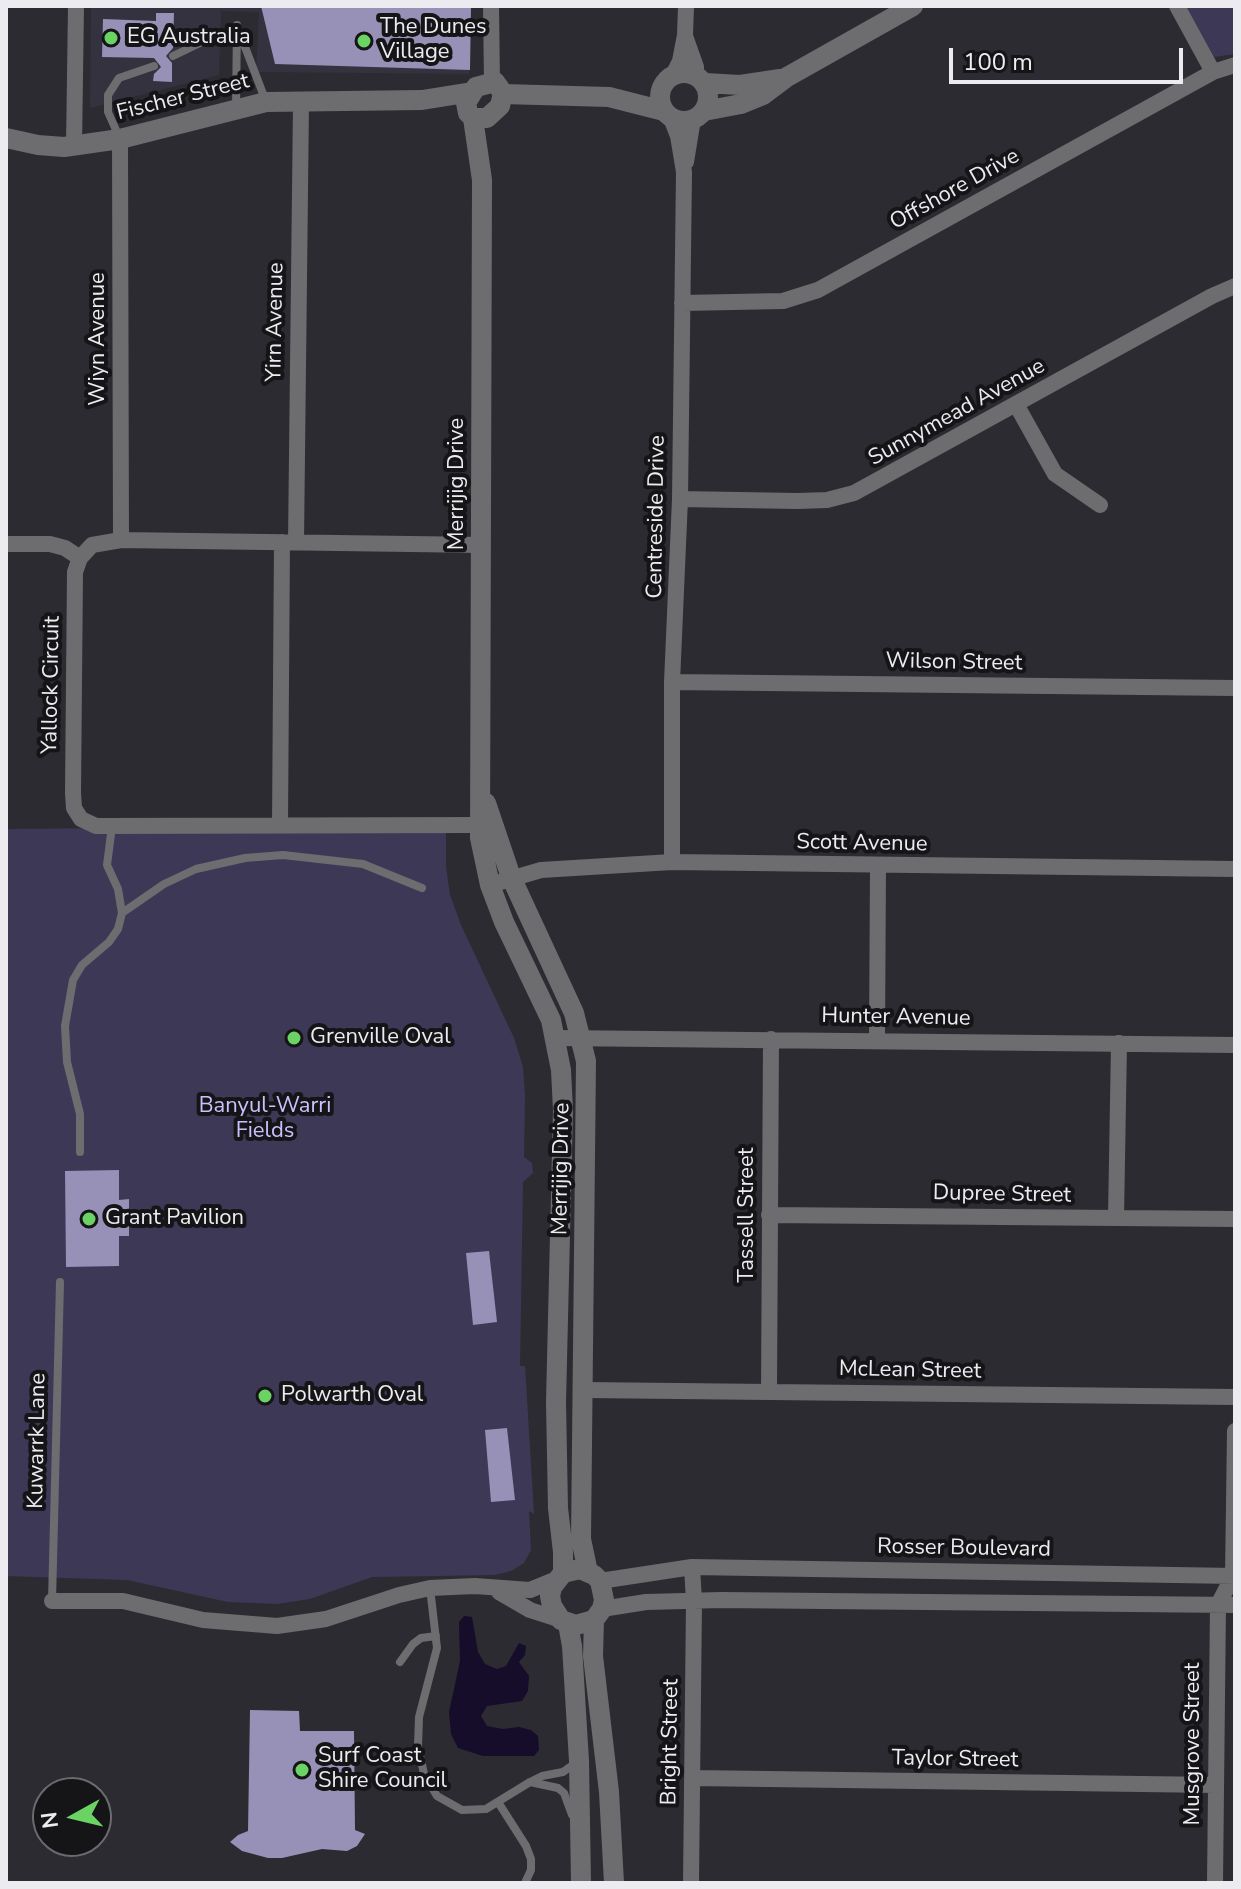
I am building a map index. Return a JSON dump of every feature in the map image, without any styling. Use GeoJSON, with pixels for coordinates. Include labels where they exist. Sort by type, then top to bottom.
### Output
{"type":"FeatureCollection","features":[{"type":"Feature","properties":{"kind":"street"},"geometry":{"type":"LineString","coordinates":[[74,146],[76,6]]}},
{"type":"Feature","properties":{"kind":"street"},"geometry":{"type":"LineString","coordinates":[[478,115],[503,100],[486,88],[491,6]]}},
{"type":"Feature","properties":{"kind":"street"},"geometry":{"type":"LineString","coordinates":[[667,114],[661,98],[680,61],[686,6]]}},
{"type":"Feature","properties":{"kind":"street","name":"Fischer Street"},"geometry":{"type":"LineString","coordinates":[[6,138],[38,145],[74,146],[120,139],[266,102],[422,100],[486,88],[609,97],[667,114],[678,121],[763,95],[787,77],[913,6]]}},
{"type":"Feature","properties":{"kind":"street"},"geometry":{"type":"LineString","coordinates":[[1177,6],[1213,72]]}},
{"type":"Feature","properties":{"kind":"street"},"geometry":{"type":"LineString","coordinates":[[685,35],[707,92],[699,115]]}},
{"type":"Feature","properties":{"kind":"street","name":"Offshore Drive"},"geometry":{"type":"LineString","coordinates":[[682,303],[783,301],[818,290],[1213,72],[1235,65]]}},
{"type":"Feature","properties":{"kind":"street","name":"Fischer Street"},"geometry":{"type":"LineString","coordinates":[[609,97],[686,74],[700,80],[740,85],[787,77]]}},
{"type":"Feature","properties":{"kind":"street","name":"Merrijig Drive"},"geometry":{"type":"LineString","coordinates":[[486,88],[467,99],[478,115],[482,180],[479,825],[481,851],[490,885],[504,922],[539,992],[556,1038],[561,1070],[563,1110],[556,1402],[560,1576],[550,1596],[552,1606],[565,1622],[572,1646],[579,1761],[580,1883]]}},
{"type":"Feature","properties":{"kind":"street","name":"Fischer Street"},"geometry":{"type":"LineString","coordinates":[[422,100],[478,115]]}},
{"type":"Feature","properties":{"kind":"street","name":"Yirn Avenue"},"geometry":{"type":"LineString","coordinates":[[280,825],[301,103]]}},
{"type":"Feature","properties":{"kind":"street","name":"Centreside Drive"},"geometry":{"type":"LineString","coordinates":[[667,114],[678,136],[684,172],[680,499],[672,682],[672,862]]}},
{"type":"Feature","properties":{"kind":"street","name":"Centreside Drive"},"geometry":{"type":"LineString","coordinates":[[684,172],[699,115]]}},
{"type":"Feature","properties":{"kind":"street","name":"Wiyn Avenue"},"geometry":{"type":"LineString","coordinates":[[120,139],[121,540]]}},
{"type":"Feature","properties":{"kind":"street","name":"Sunnymead Avenue"},"geometry":{"type":"LineString","coordinates":[[680,499],[827,500],[854,493],[1235,286]]}},
{"type":"Feature","properties":{"kind":"street"},"geometry":{"type":"LineString","coordinates":[[1017,406],[1055,474],[1100,505]]}},
{"type":"Feature","properties":{"kind":"street"},"geometry":{"type":"LineString","coordinates":[[6,544],[50,544],[65,548],[80,558],[92,545],[121,540],[482,545]]}},
{"type":"Feature","properties":{"kind":"street","name":"Yallock Circuit"},"geometry":{"type":"LineString","coordinates":[[80,558],[75,572],[74,808],[81,819],[96,826],[479,825]]}},
{"type":"Feature","properties":{"kind":"street","name":"Wilson Street"},"geometry":{"type":"LineString","coordinates":[[672,682],[1235,688]]}},
{"type":"Feature","properties":{"kind":"street","name":"Merrijig Drive"},"geometry":{"type":"LineString","coordinates":[[481,788],[511,877],[561,980],[582,1038],[587,1080],[581,1539],[604,1600],[598,1614],[593,1656],[609,1792],[614,1883]]}},
{"type":"Feature","properties":{"kind":"street","name":"Scott Avenue"},"geometry":{"type":"LineString","coordinates":[[490,885],[541,870],[672,862],[1235,869]]}},
{"type":"Feature","properties":{"kind":"street"},"geometry":{"type":"LineString","coordinates":[[877,1040],[878,866]]}},
{"type":"Feature","properties":{"kind":"street","name":"Hunter Avenue"},"geometry":{"type":"LineString","coordinates":[[556,1038],[1235,1045]]}},
{"type":"Feature","properties":{"kind":"street","name":"Tassell Street"},"geometry":{"type":"LineString","coordinates":[[769,1391],[771,1039]]}},
{"type":"Feature","properties":{"kind":"street"},"geometry":{"type":"LineString","coordinates":[[1116,1218],[1119,1043]]}},
{"type":"Feature","properties":{"kind":"street","name":"Dupree Street"},"geometry":{"type":"LineString","coordinates":[[769,1215],[1235,1219]]}},
{"type":"Feature","properties":{"kind":"street","name":"McLean Street"},"geometry":{"type":"LineString","coordinates":[[584,1390],[1235,1397]]}},
{"type":"Feature","properties":{"kind":"street"},"geometry":{"type":"LineString","coordinates":[[1218,1605],[1234,1576],[1235,1431]]}},
{"type":"Feature","properties":{"kind":"street"},"geometry":{"type":"LineString","coordinates":[[692,1567],[694,1601]]}},
{"type":"Feature","properties":{"kind":"street","name":"Rosser Boulevard"},"geometry":{"type":"LineString","coordinates":[[594,1576],[692,1567],[1234,1576]]}},
{"type":"Feature","properties":{"kind":"street"},"geometry":{"type":"LineString","coordinates":[[52,1601],[123,1601],[203,1620],[277,1626],[326,1619],[430,1588],[475,1586],[530,1590],[580,1569],[594,1576]]}},
{"type":"Feature","properties":{"kind":"street"},"geometry":{"type":"LineString","coordinates":[[494,1589],[530,1610],[565,1622],[583,1624],[598,1614],[624,1604],[694,1601],[1235,1605]]}},
{"type":"Feature","properties":{"kind":"street","name":"Bright Street"},"geometry":{"type":"LineString","coordinates":[[691,1883],[694,1601]]}},
{"type":"Feature","properties":{"kind":"street","name":"Musgrove Street"},"geometry":{"type":"LineString","coordinates":[[1215,1883],[1218,1605]]}},
{"type":"Feature","properties":{"kind":"street","name":"Taylor Street"},"geometry":{"type":"LineString","coordinates":[[693,1778],[1216,1785]]}},
{"type":"Feature","properties":{"kind":"lane"},"geometry":{"type":"LineString","coordinates":[[173,56],[202,42],[239,38]]}},
{"type":"Feature","properties":{"kind":"lane"},"geometry":{"type":"LineString","coordinates":[[239,38],[266,102]]}},
{"type":"Feature","properties":{"kind":"lane"},"geometry":{"type":"LineString","coordinates":[[236,109],[239,38]]}},
{"type":"Feature","properties":{"kind":"lane"},"geometry":{"type":"LineString","coordinates":[[120,139],[108,112],[108,95],[119,78],[154,66]]}},
{"type":"Feature","properties":{"kind":"lane"},"geometry":{"type":"LineString","coordinates":[[80,1152],[80,1114],[66,1046],[68,997],[82,965],[109,942],[118,929],[122,901],[107,865],[112,825]]}},
{"type":"Feature","properties":{"kind":"lane"},"geometry":{"type":"LineString","coordinates":[[122,913],[164,884],[196,869],[245,858],[283,855],[363,864],[422,888]]}},
{"type":"Feature","properties":{"kind":"lane","name":"Kuwarrk Lane"},"geometry":{"type":"LineString","coordinates":[[52,1601],[60,1282]]}},
{"type":"Feature","properties":{"kind":"lane"},"geometry":{"type":"LineString","coordinates":[[430,1588],[436,1636],[434,1662],[418,1731],[420,1761],[437,1796],[454,1807],[474,1811],[486,1809],[530,1782],[563,1772],[579,1761]]}},
{"type":"Feature","properties":{"kind":"lane"},"geometry":{"type":"LineString","coordinates":[[400,1662],[421,1638],[436,1636]]}},
{"type":"Feature","properties":{"kind":"lane"},"geometry":{"type":"LineString","coordinates":[[530,1782],[555,1786],[564,1793],[572,1816],[574,1855],[580,1883]]}},
{"type":"Feature","properties":{"kind":"lane"},"geometry":{"type":"LineString","coordinates":[[498,1802],[531,1859],[531,1870],[525,1883]]}},
{"type":"Feature","properties":{"kind":"shaded area"},"geometry":{"type":"Polygon","coordinates":[[[91,6],[471,6],[469,74],[256,72],[259,12],[221,11],[219,75],[90,108],[91,6]]]}},
{"type":"Feature","properties":{"kind":"shaded area"},"geometry":{"type":"Polygon","coordinates":[[[464,1616],[472,1617],[478,1652],[485,1664],[497,1669],[506,1666],[519,1643],[526,1646],[525,1655],[519,1662],[529,1676],[528,1691],[522,1701],[487,1706],[481,1716],[487,1726],[531,1730],[538,1736],[539,1750],[534,1756],[483,1756],[458,1748],[451,1734],[449,1712],[460,1661],[459,1622],[464,1616]]]}},
{"type":"Feature","properties":{"kind":"green space"},"geometry":{"type":"Polygon","coordinates":[[[1186,6],[1235,6],[1235,54],[1214,57],[1186,6]]]}},
{"type":"Feature","properties":{"kind":"green space","name":"Banyul-Warri Fields"},"geometry":{"type":"Polygon","coordinates":[[[446,825],[450,895],[514,1038],[523,1067],[524,1157],[532,1163],[533,1173],[523,1182],[520,1366],[525,1366],[534,1514],[529,1511],[531,1550],[524,1563],[511,1571],[495,1575],[372,1577],[310,1599],[277,1604],[228,1602],[127,1580],[6,1576],[6,829],[446,825]]]}},
{"type":"Feature","properties":{"kind":"building","name":"The Dunes Village"},"geometry":{"type":"Polygon","coordinates":[[[261,6],[471,6],[470,70],[275,64],[261,6]]]}},
{"type":"Feature","properties":{"kind":"building"},"geometry":{"type":"Polygon","coordinates":[[[156,13],[174,13],[173,48],[166,56],[172,63],[172,82],[153,81],[154,74],[161,67],[154,58],[102,57],[103,19],[156,21],[156,13]]]}},
{"type":"Feature","properties":{"kind":"building","name":"Grant Pavilion"},"geometry":{"type":"Polygon","coordinates":[[[119,1170],[119,1200],[129,1199],[129,1236],[119,1236],[119,1266],[66,1267],[65,1171],[119,1170]]]}},
{"type":"Feature","properties":{"kind":"building"},"geometry":{"type":"Polygon","coordinates":[[[489,1251],[497,1322],[473,1325],[466,1253],[489,1251]]]}},
{"type":"Feature","properties":{"kind":"building"},"geometry":{"type":"Polygon","coordinates":[[[507,1428],[515,1500],[491,1502],[485,1430],[507,1428]]]}},
{"type":"Feature","properties":{"kind":"building","name":"Surf Coast Shire Council"},"geometry":{"type":"Polygon","coordinates":[[[250,1710],[299,1711],[300,1731],[354,1731],[355,1830],[365,1834],[357,1846],[347,1851],[322,1849],[268,1858],[242,1851],[230,1842],[248,1831],[250,1710]]]}},
{"type":"Feature","properties":{"kind":"place","name":"EG Australia"},"geometry":{"type":"Point","coordinates":[111,38]}},
{"type":"Feature","properties":{"kind":"place","name":"The Dunes Village"},"geometry":{"type":"Point","coordinates":[364,41]}},
{"type":"Feature","properties":{"kind":"place","name":"Grenville Oval"},"geometry":{"type":"Point","coordinates":[294,1038]}},
{"type":"Feature","properties":{"kind":"place","name":"Grant Pavilion"},"geometry":{"type":"Point","coordinates":[89,1219]}},
{"type":"Feature","properties":{"kind":"place","name":"Polwarth Oval"},"geometry":{"type":"Point","coordinates":[265,1396]}},
{"type":"Feature","properties":{"kind":"place","name":"Surf Coast Shire Council"},"geometry":{"type":"Point","coordinates":[302,1770]}}]}
